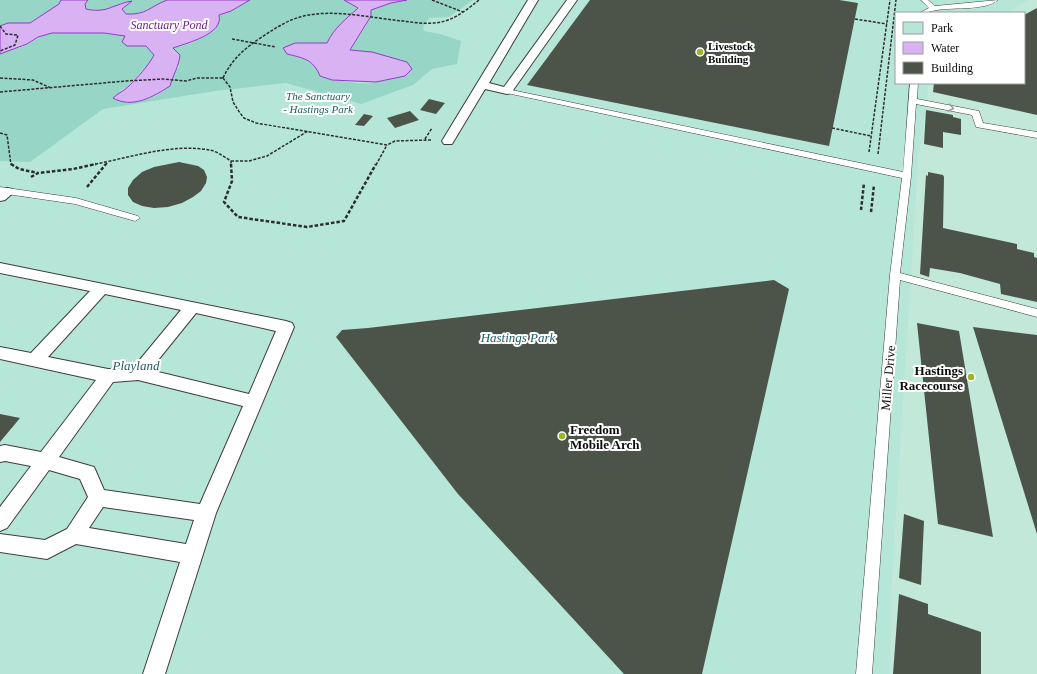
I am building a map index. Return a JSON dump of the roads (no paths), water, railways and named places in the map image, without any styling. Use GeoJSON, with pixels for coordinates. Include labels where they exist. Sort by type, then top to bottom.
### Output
{"type":"FeatureCollection","features":[{"type":"Feature","properties":{"kind":"street"},"geometry":{"type":"LineString","coordinates":[[448,141],[533,0]]}},
{"type":"Feature","properties":{"kind":"street"},"geometry":{"type":"LineString","coordinates":[[483,85],[507,91],[572,0]]}},
{"type":"Feature","properties":{"kind":"street"},"geometry":{"type":"LineString","coordinates":[[0,268],[286,327],[206,513],[154,674]]}},
{"type":"Feature","properties":{"kind":"street"},"geometry":{"type":"LineString","coordinates":[[35,360],[102,288]]}},
{"type":"Feature","properties":{"kind":"street"},"geometry":{"type":"LineString","coordinates":[[138,374],[192,307]]}},
{"type":"Feature","properties":{"kind":"street"},"geometry":{"type":"LineString","coordinates":[[0,353],[108,376],[138,374],[254,402]]}},
{"type":"Feature","properties":{"kind":"street"},"geometry":{"type":"LineString","coordinates":[[0,522],[108,376]]}},
{"type":"Feature","properties":{"kind":"street"},"geometry":{"type":"LineString","coordinates":[[0,454],[5,453],[45,461],[87,473],[98,498]]}},
{"type":"Feature","properties":{"kind":"street"},"geometry":{"type":"LineString","coordinates":[[98,498],[206,513]]}},
{"type":"Feature","properties":{"kind":"street"},"geometry":{"type":"LineString","coordinates":[[0,543],[46,550],[74,535],[98,498]]}},
{"type":"Feature","properties":{"kind":"street"},"geometry":{"type":"LineString","coordinates":[[74,535],[193,555]]}},
{"type":"Feature","properties":{"kind":"lane"},"geometry":{"type":"LineString","coordinates":[[924,0],[934,8]]}},
{"type":"Feature","properties":{"kind":"lane"},"geometry":{"type":"LineString","coordinates":[[924,12],[934,8],[983,4],[995,0]]}},
{"type":"Feature","properties":{"kind":"lane","name":"Miller Drive"},"geometry":{"type":"LineString","coordinates":[[864,674],[895,275],[907,176],[914,84]]}},
{"type":"Feature","properties":{"kind":"lane"},"geometry":{"type":"LineString","coordinates":[[507,91],[907,176]]}},
{"type":"Feature","properties":{"kind":"lane"},"geometry":{"type":"LineString","coordinates":[[913,101],[976,113],[979,125],[1037,135]]}},
{"type":"Feature","properties":{"kind":"lane"},"geometry":{"type":"LineString","coordinates":[[2,193],[76,201],[135,218]]}},
{"type":"Feature","properties":{"kind":"lane"},"geometry":{"type":"LineString","coordinates":[[895,275],[1037,313]]}},
{"type":"Feature","properties":{"kind":"water","name":"Sanctuary Pond"},"geometry":{"type":"Polygon","coordinates":[[[61,0],[88,0],[85,4],[86,9],[96,10],[106,9],[132,1],[122,9],[126,14],[133,14],[148,10],[167,0],[250,0],[231,11],[219,15],[219,22],[216,27],[203,37],[173,48],[180,55],[170,86],[150,98],[135,102],[128,102],[113,98],[132,83],[154,55],[146,46],[127,46],[122,42],[125,36],[104,33],[52,33],[38,37],[27,44],[0,54],[0,26],[8,23],[30,23],[59,4],[61,0]]]}},
{"type":"Feature","properties":{"kind":"water"},"geometry":{"type":"Polygon","coordinates":[[[344,0],[407,0],[391,3],[371,10],[371,16],[350,50],[372,52],[407,62],[412,69],[405,76],[376,82],[332,80],[320,76],[314,66],[307,60],[287,54],[283,48],[295,43],[327,43],[337,28],[358,8],[344,0]]]}},
{"type":"Feature","properties":{"kind":"place","name":"Livestock Building"},"geometry":{"type":"Point","coordinates":[700,52]}},
{"type":"Feature","properties":{"kind":"place","name":"Hastings Racecourse"},"geometry":{"type":"Point","coordinates":[971,377]}},
{"type":"Feature","properties":{"kind":"place","name":"Freedom Mobile Arch"},"geometry":{"type":"Point","coordinates":[562,436]}},
{"type":"Feature","properties":{"kind":"park label","name":"The Sanctuary - Hastings Park"},"geometry":{"type":"Point","coordinates":[318,102]}},
{"type":"Feature","properties":{"kind":"park label","name":"Hastings Park"},"geometry":{"type":"Point","coordinates":[518,337]}},
{"type":"Feature","properties":{"kind":"park label","name":"Playland"},"geometry":{"type":"Point","coordinates":[136,365]}}]}
